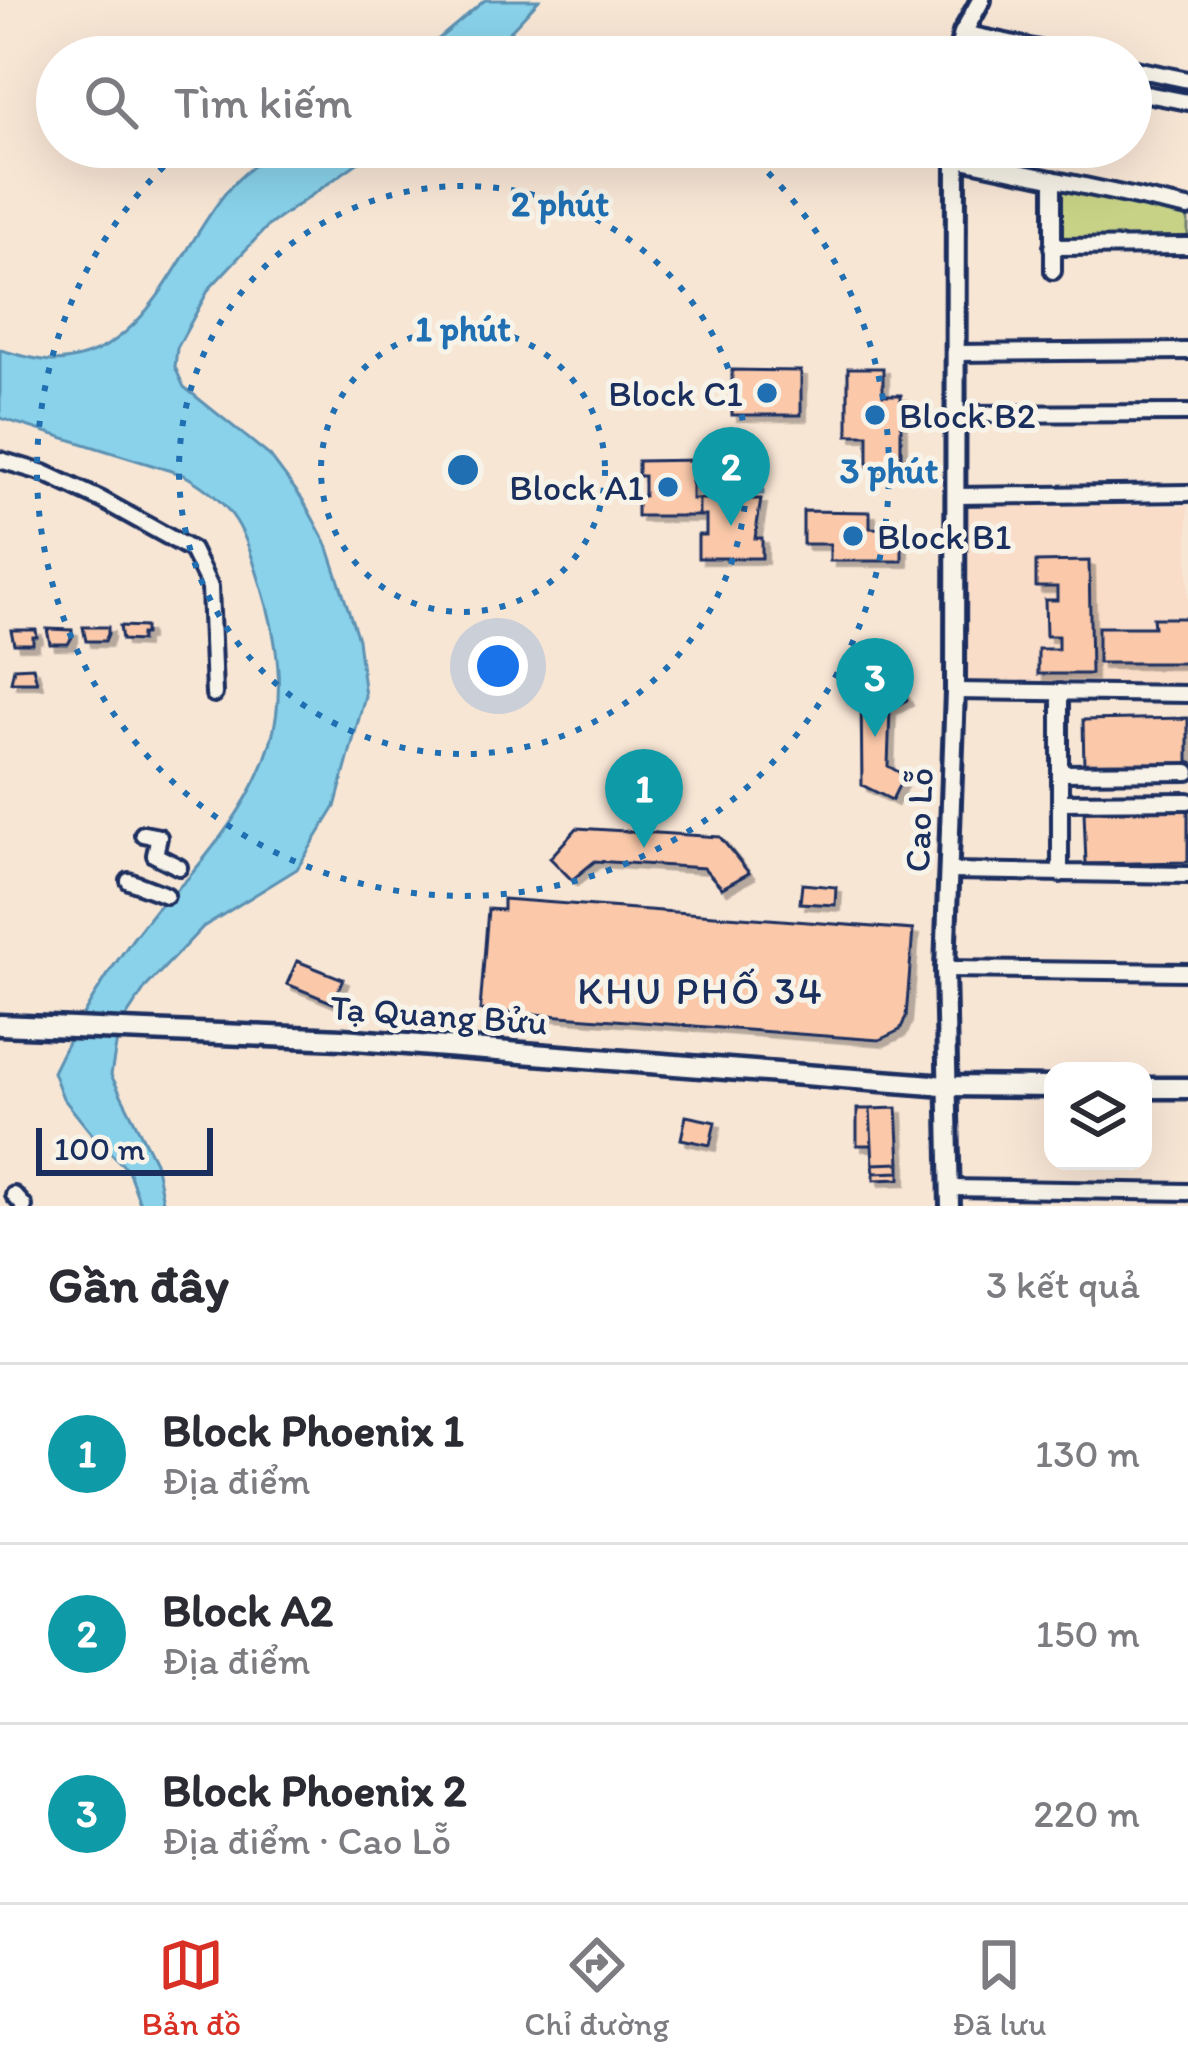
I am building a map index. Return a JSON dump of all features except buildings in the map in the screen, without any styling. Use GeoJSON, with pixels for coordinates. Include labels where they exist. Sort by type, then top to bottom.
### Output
{"type":"FeatureCollection","features":[{"type":"Feature","properties":{"kind":"main road","name":"Tạ Quang Bửu"},"geometry":{"type":"LineString","coordinates":[[2,1025],[342,1039],[946,1086],[1044,1087]]}},
{"type":"Feature","properties":{"kind":"main road"},"geometry":{"type":"LineString","coordinates":[[1152,1088],[1188,1088]]}},
{"type":"Feature","properties":{"kind":"street"},"geometry":{"type":"LineString","coordinates":[[963,36],[981,0]]}},
{"type":"Feature","properties":{"kind":"street"},"geometry":{"type":"LineString","coordinates":[[963,33],[977,36]]}},
{"type":"Feature","properties":{"kind":"street"},"geometry":{"type":"LineString","coordinates":[[1152,72],[1188,80]]}},
{"type":"Feature","properties":{"kind":"street"},"geometry":{"type":"LineString","coordinates":[[1152,95],[1188,102]]}},
{"type":"Feature","properties":{"kind":"street","name":"Cao Lỗ"},"geometry":{"type":"LineString","coordinates":[[950,1197],[945,969],[955,691],[957,168]]}},
{"type":"Feature","properties":{"kind":"street"},"geometry":{"type":"LineString","coordinates":[[1012,168],[1188,208]]}},
{"type":"Feature","properties":{"kind":"street"},"geometry":{"type":"LineString","coordinates":[[1053,179],[1053,271]]}},
{"type":"Feature","properties":{"kind":"street"},"geometry":{"type":"LineString","coordinates":[[1052,247],[1188,246]]}},
{"type":"Feature","properties":{"kind":"street"},"geometry":{"type":"LineString","coordinates":[[957,352],[1188,351]]}},
{"type":"Feature","properties":{"kind":"street"},"geometry":{"type":"LineString","coordinates":[[957,414],[1188,413]]}},
{"type":"Feature","properties":{"kind":"street"},"geometry":{"type":"LineString","coordinates":[[0,460],[44,473],[192,550],[210,587],[214,694]]}},
{"type":"Feature","properties":{"kind":"street"},"geometry":{"type":"LineString","coordinates":[[957,496],[1188,493]]}},
{"type":"Feature","properties":{"kind":"street"},"geometry":{"type":"LineString","coordinates":[[955,691],[1188,694]]}},
{"type":"Feature","properties":{"kind":"street"},"geometry":{"type":"LineString","coordinates":[[1060,692],[1060,874]]}},
{"type":"Feature","properties":{"kind":"street"},"geometry":{"type":"LineString","coordinates":[[1060,773],[1188,772]]}},
{"type":"Feature","properties":{"kind":"street"},"geometry":{"type":"LineString","coordinates":[[1060,802],[1188,801]]}},
{"type":"Feature","properties":{"kind":"street"},"geometry":{"type":"LineString","coordinates":[[143,834],[159,837],[155,855],[179,867]]}},
{"type":"Feature","properties":{"kind":"street"},"geometry":{"type":"LineString","coordinates":[[950,871],[1188,875]]}},
{"type":"Feature","properties":{"kind":"street"},"geometry":{"type":"LineString","coordinates":[[129,880],[166,896]]}},
{"type":"Feature","properties":{"kind":"street"},"geometry":{"type":"LineString","coordinates":[[945,969],[1188,972]]}},
{"type":"Feature","properties":{"kind":"street"},"geometry":{"type":"LineString","coordinates":[[950,1197],[1188,1192]]}},
{"type":"Feature","properties":{"kind":"shaded area"},"geometry":{"type":"Polygon","coordinates":[[[966,505],[1188,506],[1188,684],[966,684],[966,505]]]}},
{"type":"Feature","properties":{"kind":"green space"},"geometry":{"type":"Polygon","coordinates":[[[1061,190],[1188,216],[1188,241],[1057,243],[1056,194],[1061,190]]]}},
{"type":"Feature","properties":{"kind":"water"},"geometry":{"type":"Polygon","coordinates":[[[485,0],[539,0],[506,36],[442,36],[485,0]]]}},
{"type":"Feature","properties":{"kind":"water"},"geometry":{"type":"Polygon","coordinates":[[[251,168],[350,168],[268,226],[209,289],[177,348],[175,367],[184,387],[270,456],[303,500],[327,545],[358,639],[365,696],[335,807],[297,869],[203,927],[146,987],[119,1028],[111,1075],[155,1162],[164,1206],[141,1206],[128,1170],[63,1098],[53,1072],[113,967],[156,909],[217,842],[257,777],[277,711],[274,636],[245,538],[229,511],[184,475],[0,418],[0,350],[55,361],[87,355],[114,341],[158,296],[210,214],[251,168]]]}},
{"type":"Feature","properties":{"kind":"water"},"geometry":{"type":"Polygon","coordinates":[[[716,466],[762,466],[763,494],[717,494],[716,466]]]}},
{"type":"Feature","properties":{"kind":"place","name":"Block C1"},"geometry":{"type":"Point","coordinates":[767,393]}},
{"type":"Feature","properties":{"kind":"place","name":"Block B2"},"geometry":{"type":"Point","coordinates":[875,415]}},
{"type":"Feature","properties":{"kind":"place","name":"Block A1"},"geometry":{"type":"Point","coordinates":[668,487]}},
{"type":"Feature","properties":{"kind":"place","name":"Block A2"},"geometry":{"type":"Point","coordinates":[731,526]}},
{"type":"Feature","properties":{"kind":"place","name":"Block B1"},"geometry":{"type":"Point","coordinates":[853,536]}},
{"type":"Feature","properties":{"kind":"place","name":"Block Phoenix 2"},"geometry":{"type":"Point","coordinates":[875,737]}},
{"type":"Feature","properties":{"kind":"place","name":"Block Phoenix 1"},"geometry":{"type":"Point","coordinates":[644,848]}},
{"type":"Feature","properties":{"kind":"district","name":"KHU PHỐ 34"},"geometry":{"type":"Point","coordinates":[701,990]}}]}
